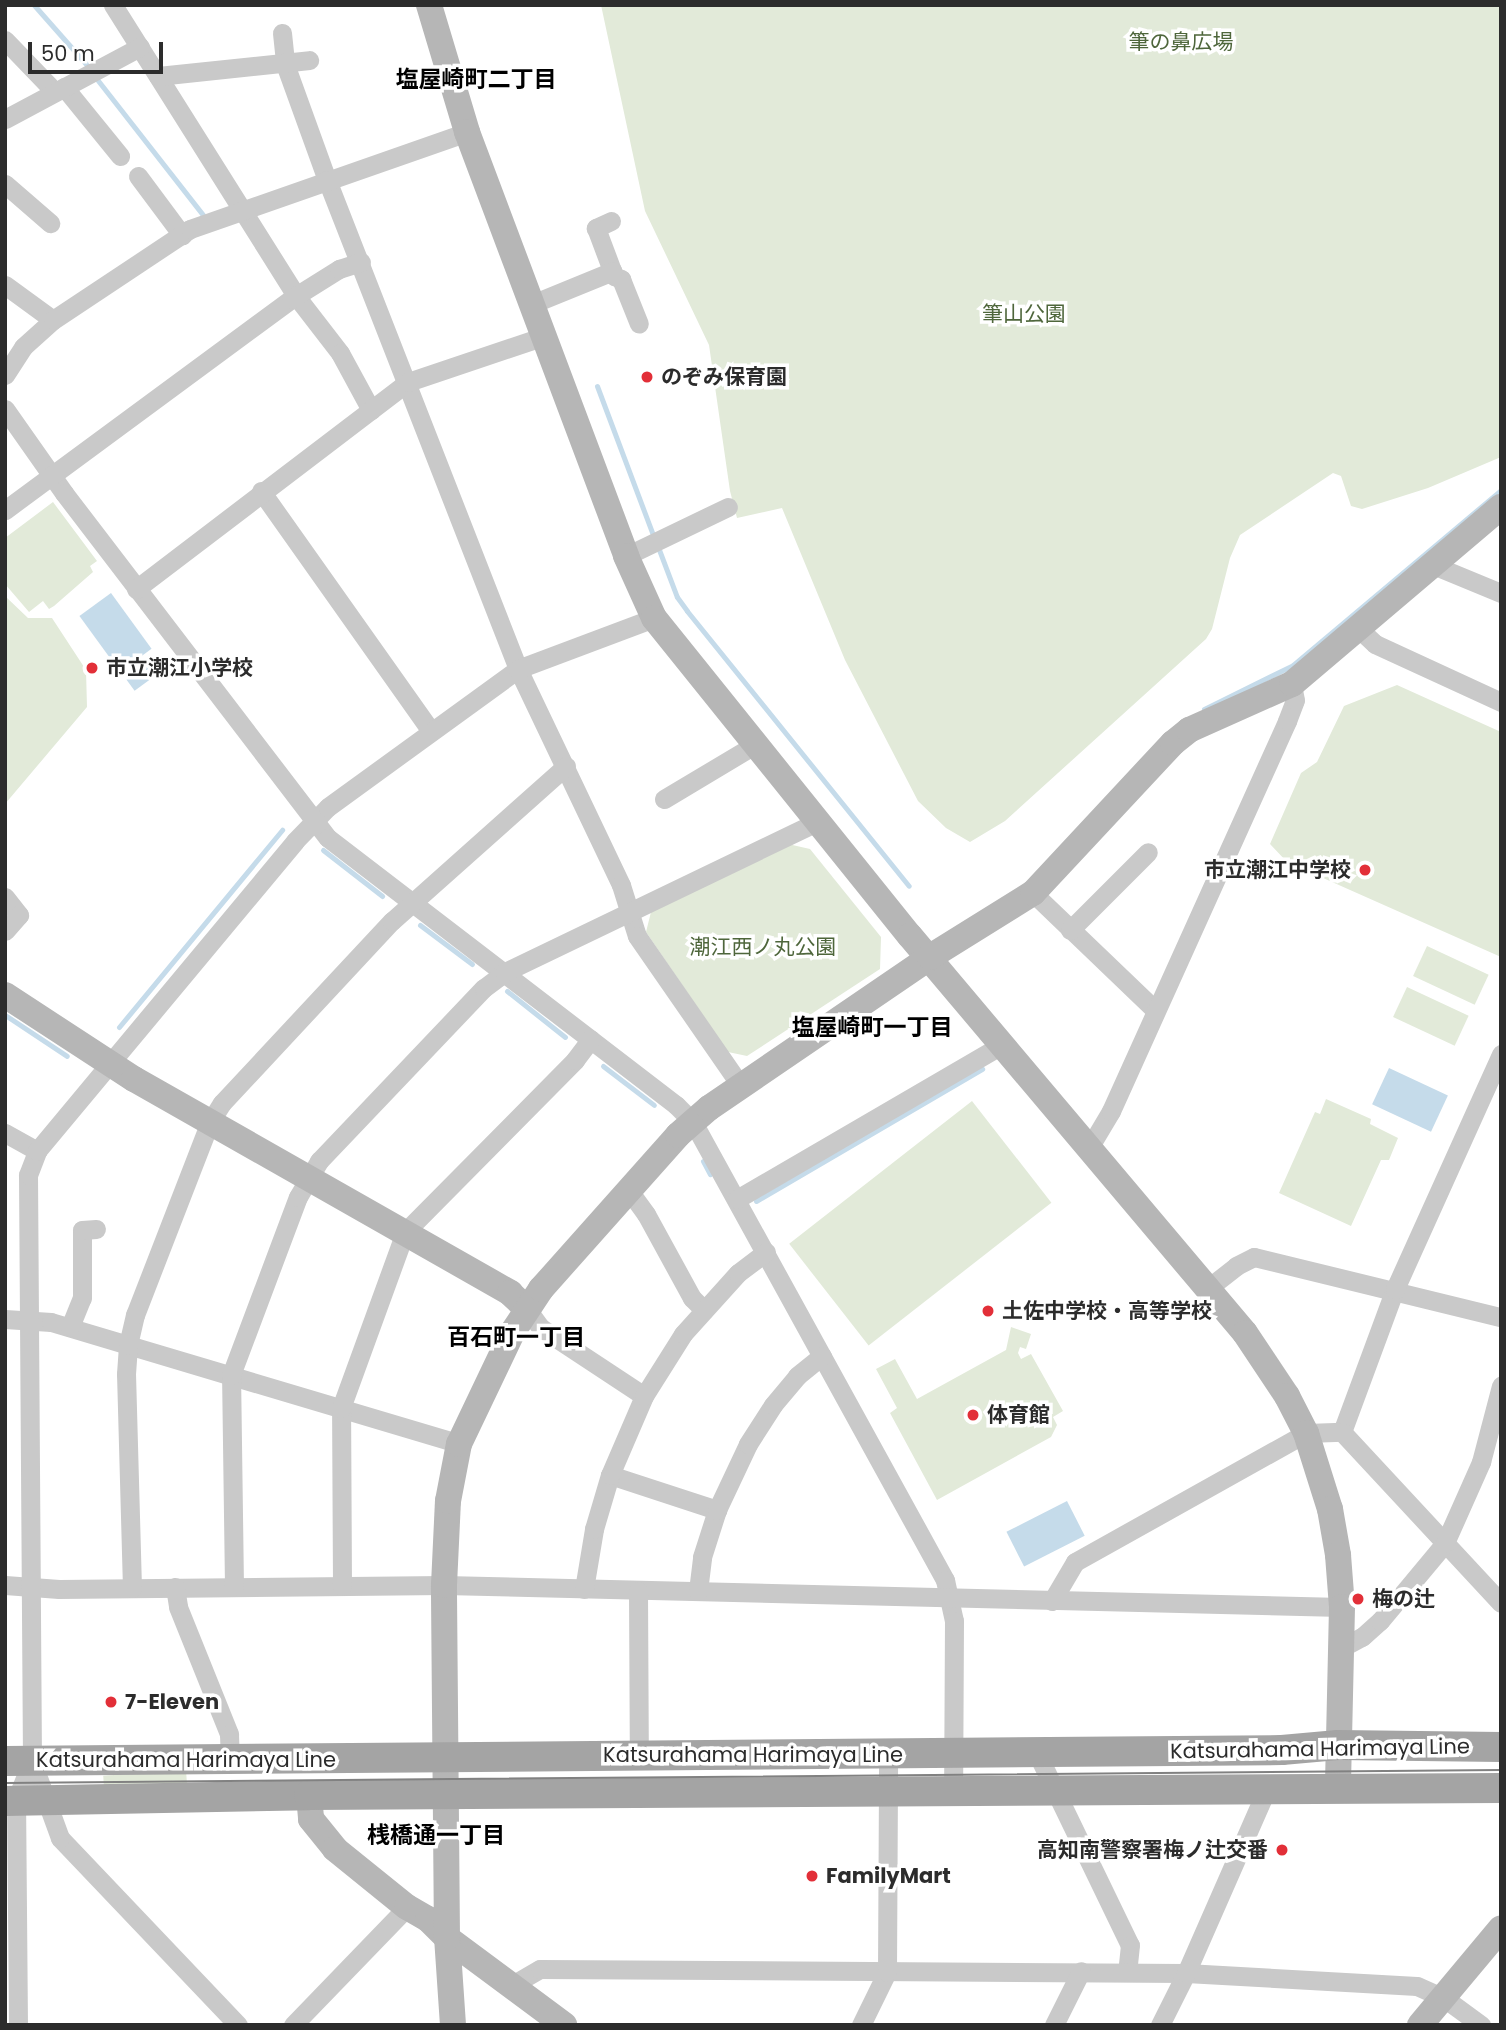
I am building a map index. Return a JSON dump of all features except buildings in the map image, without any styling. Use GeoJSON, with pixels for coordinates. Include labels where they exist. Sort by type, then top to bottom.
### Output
{"type":"FeatureCollection","features":[{"type":"Feature","properties":{"kind":"main road","name":"Katsurahama Harimaya Line"},"geometry":{"type":"LineString","coordinates":[[19,1761],[888,1755],[1282,1750],[1338,1745],[1501,1746]]}},
{"type":"Feature","properties":{"kind":"main road","name":"Katsurahama Harimaya Line"},"geometry":{"type":"LineString","coordinates":[[21,1800],[309,1795],[1501,1788]]}},
{"type":"Feature","properties":{"kind":"street"},"geometry":{"type":"LineString","coordinates":[[113,5],[296,296],[340,353],[371,410]]}},
{"type":"Feature","properties":{"kind":"street"},"geometry":{"type":"LineString","coordinates":[[429,5],[467,132],[626,556],[654,618],[930,957],[1258,1351],[1306,1433],[1330,1509],[1338,1555],[1342,1607],[1338,1789]]}},
{"type":"Feature","properties":{"kind":"street"},"geometry":{"type":"LineString","coordinates":[[282,33],[285,64],[327,180],[518,669],[621,885],[637,936],[740,1085]]}},
{"type":"Feature","properties":{"kind":"street"},"geometry":{"type":"LineString","coordinates":[[5,40],[60,89],[120,156]]}},
{"type":"Feature","properties":{"kind":"street"},"geometry":{"type":"LineString","coordinates":[[5,118],[139,47]]}},
{"type":"Feature","properties":{"kind":"street"},"geometry":{"type":"LineString","coordinates":[[158,76],[309,60]]}},
{"type":"Feature","properties":{"kind":"street"},"geometry":{"type":"LineString","coordinates":[[5,375],[23,347],[53,320],[182,234],[240,209],[467,132]]}},
{"type":"Feature","properties":{"kind":"street"},"geometry":{"type":"LineString","coordinates":[[138,176],[182,234]]}},
{"type":"Feature","properties":{"kind":"street"},"geometry":{"type":"LineString","coordinates":[[5,184],[50,223]]}},
{"type":"Feature","properties":{"kind":"street"},"geometry":{"type":"LineString","coordinates":[[611,221],[596,228],[639,324]]}},
{"type":"Feature","properties":{"kind":"street"},"geometry":{"type":"LineString","coordinates":[[5,510],[296,296],[339,270],[361,262]]}},
{"type":"Feature","properties":{"kind":"street"},"geometry":{"type":"LineString","coordinates":[[532,304],[613,271]]}},
{"type":"Feature","properties":{"kind":"street"},"geometry":{"type":"LineString","coordinates":[[5,285],[53,320]]}},
{"type":"Feature","properties":{"kind":"street"},"geometry":{"type":"LineString","coordinates":[[136,589],[261,491],[408,382],[545,336]]}},
{"type":"Feature","properties":{"kind":"street"},"geometry":{"type":"LineString","coordinates":[[8,420],[328,838],[676,1105],[693,1122],[945,1580],[954,1621],[953,1791]]}},
{"type":"Feature","properties":{"kind":"street"},"geometry":{"type":"LineString","coordinates":[[261,491],[431,731]]}},
{"type":"Feature","properties":{"kind":"street"},"geometry":{"type":"LineString","coordinates":[[626,556],[728,507]]}},
{"type":"Feature","properties":{"kind":"street"},"geometry":{"type":"LineString","coordinates":[[453,2025],[447,1938],[445,1758],[444,1585],[448,1501],[458,1444],[512,1333],[527,1309],[541,1289],[693,1122],[740,1085],[930,957],[1033,893],[1181,737],[1292,684],[1501,508]]}},
{"type":"Feature","properties":{"kind":"street"},"geometry":{"type":"LineString","coordinates":[[1433,565],[1501,593]]}},
{"type":"Feature","properties":{"kind":"street"},"geometry":{"type":"LineString","coordinates":[[18,2025],[21,1800],[19,1761],[29,1587],[28,1175],[37,1151],[313,821],[518,669],[654,618]]}},
{"type":"Feature","properties":{"kind":"street"},"geometry":{"type":"LineString","coordinates":[[1358,628],[1375,644],[1499,698]]}},
{"type":"Feature","properties":{"kind":"street"},"geometry":{"type":"LineString","coordinates":[[1089,1148],[1111,1111],[1287,720],[1295,700],[1292,684]]}},
{"type":"Feature","properties":{"kind":"street"},"geometry":{"type":"LineString","coordinates":[[664,799],[756,744]]}},
{"type":"Feature","properties":{"kind":"street"},"geometry":{"type":"LineString","coordinates":[[132,1588],[126,1374],[128,1345],[135,1315],[210,1122],[222,1103],[411,902],[566,766]]}},
{"type":"Feature","properties":{"kind":"street"},"geometry":{"type":"LineString","coordinates":[[234,1586],[231,1375],[307,1178],[319,1161],[466,1007],[505,972],[627,911],[819,821]]}},
{"type":"Feature","properties":{"kind":"street"},"geometry":{"type":"LineString","coordinates":[[1070,930],[1148,852]]}},
{"type":"Feature","properties":{"kind":"street"},"geometry":{"type":"LineString","coordinates":[[1033,893],[1156,1011]]}},
{"type":"Feature","properties":{"kind":"street"},"geometry":{"type":"LineString","coordinates":[[5,897],[19,915],[5,931]]}},
{"type":"Feature","properties":{"kind":"street"},"geometry":{"type":"LineString","coordinates":[[5,995],[111,1064],[510,1293],[527,1309],[541,1328],[644,1396]]}},
{"type":"Feature","properties":{"kind":"street"},"geometry":{"type":"LineString","coordinates":[[342,1586],[341,1408],[405,1232],[575,1060],[591,1039]]}},
{"type":"Feature","properties":{"kind":"street"},"geometry":{"type":"LineString","coordinates":[[737,1199],[1003,1044]]}},
{"type":"Feature","properties":{"kind":"street"},"geometry":{"type":"LineString","coordinates":[[1342,1432],[1395,1289],[1501,1054]]}},
{"type":"Feature","properties":{"kind":"street"},"geometry":{"type":"LineString","coordinates":[[5,1133],[37,1151]]}},
{"type":"Feature","properties":{"kind":"street"},"geometry":{"type":"LineString","coordinates":[[629,1192],[646,1214],[692,1298],[704,1310]]}},
{"type":"Feature","properties":{"kind":"street"},"geometry":{"type":"LineString","coordinates":[[70,1327],[82,1298],[82,1230],[96,1229]]}},
{"type":"Feature","properties":{"kind":"street"},"geometry":{"type":"LineString","coordinates":[[584,1589],[594,1529],[610,1475],[644,1396],[666,1357],[704,1310],[737,1273],[766,1252]]}},
{"type":"Feature","properties":{"kind":"street"},"geometry":{"type":"LineString","coordinates":[[1208,1289],[1236,1266],[1254,1256],[1501,1317]]}},
{"type":"Feature","properties":{"kind":"street"},"geometry":{"type":"LineString","coordinates":[[5,1319],[28,1319],[70,1327],[458,1444]]}},
{"type":"Feature","properties":{"kind":"street"},"geometry":{"type":"LineString","coordinates":[[698,1591],[702,1557],[717,1510],[748,1444],[773,1405],[797,1376],[822,1356]]}},
{"type":"Feature","properties":{"kind":"street"},"geometry":{"type":"LineString","coordinates":[[1341,1648],[1380,1621],[1445,1542],[1482,1462],[1501,1386]]}},
{"type":"Feature","properties":{"kind":"street"},"geometry":{"type":"LineString","coordinates":[[1052,1601],[1075,1562],[1306,1433],[1342,1432],[1501,1603]]}},
{"type":"Feature","properties":{"kind":"street"},"geometry":{"type":"LineString","coordinates":[[610,1475],[717,1510]]}},
{"type":"Feature","properties":{"kind":"street"},"geometry":{"type":"LineString","coordinates":[[5,1584],[29,1587],[132,1588],[444,1585],[1342,1607]]}},
{"type":"Feature","properties":{"kind":"street"},"geometry":{"type":"LineString","coordinates":[[175,1587],[178,1606],[229,1734],[230,1759]]}},
{"type":"Feature","properties":{"kind":"street"},"geometry":{"type":"LineString","coordinates":[[638,1591],[639,1755]]}},
{"type":"Feature","properties":{"kind":"street"},"geometry":{"type":"LineString","coordinates":[[1037,1753],[1130,1945],[1127,1972]]}},
{"type":"Feature","properties":{"kind":"street"},"geometry":{"type":"LineString","coordinates":[[861,2025],[887,1972],[888,1755]]}},
{"type":"Feature","properties":{"kind":"street"},"geometry":{"type":"LineString","coordinates":[[1160,2025],[1186,1973],[1266,1791]]}},
{"type":"Feature","properties":{"kind":"street"},"geometry":{"type":"LineString","coordinates":[[309,1795],[311,1819],[335,1849],[407,1907],[428,1919],[447,1938],[564,2025]]}},
{"type":"Feature","properties":{"kind":"street"},"geometry":{"type":"LineString","coordinates":[[21,1800],[238,2025]]}},
{"type":"Feature","properties":{"kind":"street"},"geometry":{"type":"LineString","coordinates":[[293,2025],[407,1907]]}},
{"type":"Feature","properties":{"kind":"street"},"geometry":{"type":"LineString","coordinates":[[1420,2025],[1501,1928]]}},
{"type":"Feature","properties":{"kind":"street"},"geometry":{"type":"LineString","coordinates":[[512,1985],[540,1969],[1186,1973],[1417,1986],[1444,1998],[1481,2025]]}},
{"type":"Feature","properties":{"kind":"street"},"geometry":{"type":"LineString","coordinates":[[1054,2025],[1081,1971]]}},
{"type":"Feature","properties":{"kind":"green space","name":"筆山公園"},"geometry":{"type":"Polygon","coordinates":[[[601,5],[1501,5],[1501,457],[1428,488],[1362,509],[1351,506],[1341,476],[1333,473],[1240,535],[1230,558],[1212,629],[1206,639],[1005,821],[970,842],[946,828],[918,801],[845,660],[782,508],[737,518],[730,491],[709,345],[645,211],[601,5]]]}},
{"type":"Feature","properties":{"kind":"green space"},"geometry":{"type":"Polygon","coordinates":[[[53,502],[97,561],[90,566],[93,572],[54,606],[49,609],[43,601],[29,612],[5,584],[5,538],[53,502]]]}},
{"type":"Feature","properties":{"kind":"green space"},"geometry":{"type":"Polygon","coordinates":[[[5,596],[28,618],[52,618],[86,670],[87,707],[5,804],[5,596]]]}},
{"type":"Feature","properties":{"kind":"green space"},"geometry":{"type":"Polygon","coordinates":[[[1397,685],[1501,732],[1501,957],[1287,862],[1270,844],[1301,773],[1317,762],[1344,706],[1397,685]]]}},
{"type":"Feature","properties":{"kind":"green space","name":"潮江西ノ丸公園"},"geometry":{"type":"Polygon","coordinates":[[[788,844],[810,849],[881,937],[880,969],[747,1056],[728,1052],[646,932],[652,908],[788,844]]]}},
{"type":"Feature","properties":{"kind":"green space"},"geometry":{"type":"Polygon","coordinates":[[[1427,946],[1489,975],[1475,1005],[1413,976],[1427,946]]]}},
{"type":"Feature","properties":{"kind":"green space"},"geometry":{"type":"Polygon","coordinates":[[[1407,987],[1469,1016],[1455,1046],[1393,1017],[1407,987]]]}},
{"type":"Feature","properties":{"kind":"green space"},"geometry":{"type":"Polygon","coordinates":[[[1326,1099],[1371,1119],[1370,1124],[1398,1138],[1389,1160],[1381,1160],[1351,1226],[1279,1193],[1315,1112],[1320,1114],[1326,1099]]]}},
{"type":"Feature","properties":{"kind":"green space"},"geometry":{"type":"Polygon","coordinates":[[[972,1101],[1051,1203],[869,1345],[789,1244],[972,1101]]]}},
{"type":"Feature","properties":{"kind":"green space","name":"体育館"},"geometry":{"type":"Polygon","coordinates":[[[1011,1327],[1031,1334],[1026,1349],[1020,1347],[1018,1353],[1021,1359],[1031,1354],[1063,1411],[1053,1417],[1057,1425],[1051,1437],[937,1500],[890,1413],[897,1408],[876,1369],[895,1359],[917,1399],[1006,1350],[1011,1327]]]}},
{"type":"Feature","properties":{"kind":"green space"},"geometry":{"type":"Polygon","coordinates":[[[186,1770],[187,1784],[104,1790],[103,1776],[186,1770]]]}},
{"type":"Feature","properties":{"kind":"water"},"geometry":{"type":"Polygon","coordinates":[[[111,593],[152,649],[120,672],[79,616],[111,593]]]}},
{"type":"Feature","properties":{"kind":"water"},"geometry":{"type":"Polygon","coordinates":[[[149,663],[157,674],[135,691],[126,679],[149,663]]]}},
{"type":"Feature","properties":{"kind":"water"},"geometry":{"type":"Polygon","coordinates":[[[1389,1068],[1448,1095],[1431,1132],[1372,1104],[1389,1068]]]}},
{"type":"Feature","properties":{"kind":"water"},"geometry":{"type":"Polygon","coordinates":[[[1067,1501],[1085,1536],[1024,1567],[1006,1532],[1067,1501]]]}},
{"type":"Feature","properties":{"kind":"waterway"},"geometry":{"type":"LineString","coordinates":[[34,5],[86,64]]}},
{"type":"Feature","properties":{"kind":"waterway"},"geometry":{"type":"LineString","coordinates":[[96,78],[203,215]]}},
{"type":"Feature","properties":{"kind":"waterway"},"geometry":{"type":"LineString","coordinates":[[597,386],[654,538]]}},
{"type":"Feature","properties":{"kind":"waterway"},"geometry":{"type":"LineString","coordinates":[[1204,709],[1293,665],[1501,490]]}},
{"type":"Feature","properties":{"kind":"waterway"},"geometry":{"type":"LineString","coordinates":[[658,547],[677,597],[687,611],[909,886]]}},
{"type":"Feature","properties":{"kind":"waterway"},"geometry":{"type":"LineString","coordinates":[[119,1027],[282,830]]}},
{"type":"Feature","properties":{"kind":"waterway"},"geometry":{"type":"LineString","coordinates":[[323,850],[382,896]]}},
{"type":"Feature","properties":{"kind":"waterway"},"geometry":{"type":"LineString","coordinates":[[420,925],[472,964]]}},
{"type":"Feature","properties":{"kind":"waterway"},"geometry":{"type":"LineString","coordinates":[[507,991],[565,1037]]}},
{"type":"Feature","properties":{"kind":"waterway"},"geometry":{"type":"LineString","coordinates":[[5,1015],[67,1056]]}},
{"type":"Feature","properties":{"kind":"waterway"},"geometry":{"type":"LineString","coordinates":[[603,1066],[654,1105]]}},
{"type":"Feature","properties":{"kind":"waterway"},"geometry":{"type":"LineString","coordinates":[[756,1201],[982,1069]]}},
{"type":"Feature","properties":{"kind":"waterway"},"geometry":{"type":"LineString","coordinates":[[703,1161],[710,1174]]}},
{"type":"Feature","properties":{"kind":"tram line"},"geometry":{"type":"LineString","coordinates":[[5,1783],[1501,1770]]}},
{"type":"Feature","properties":{"kind":"place","name":"のぞみ保育園"},"geometry":{"type":"Point","coordinates":[647,377]}},
{"type":"Feature","properties":{"kind":"place","name":"市立潮江小学校"},"geometry":{"type":"Point","coordinates":[92,668]}},
{"type":"Feature","properties":{"kind":"place","name":"市立潮江中学校"},"geometry":{"type":"Point","coordinates":[1365,870]}},
{"type":"Feature","properties":{"kind":"place","name":"土佐中学校・高等学校"},"geometry":{"type":"Point","coordinates":[988,1311]}},
{"type":"Feature","properties":{"kind":"place","name":"体育館"},"geometry":{"type":"Point","coordinates":[973,1415]}},
{"type":"Feature","properties":{"kind":"place","name":"梅の辻"},"geometry":{"type":"Point","coordinates":[1358,1599]}},
{"type":"Feature","properties":{"kind":"place","name":"7-Eleven"},"geometry":{"type":"Point","coordinates":[111,1702]}},
{"type":"Feature","properties":{"kind":"place","name":"高知南警察署梅ノ辻交番"},"geometry":{"type":"Point","coordinates":[1282,1850]}},
{"type":"Feature","properties":{"kind":"place","name":"FamilyMart"},"geometry":{"type":"Point","coordinates":[812,1876]}},
{"type":"Feature","properties":{"kind":"district","name":"塩屋崎町二丁目"},"geometry":{"type":"Point","coordinates":[476,79]}},
{"type":"Feature","properties":{"kind":"district","name":"塩屋崎町一丁目"},"geometry":{"type":"Point","coordinates":[872,1027]}},
{"type":"Feature","properties":{"kind":"district","name":"百石町一丁目"},"geometry":{"type":"Point","coordinates":[516,1337]}},
{"type":"Feature","properties":{"kind":"district","name":"桟橋通一丁目"},"geometry":{"type":"Point","coordinates":[436,1835]}},
{"type":"Feature","properties":{"kind":"park label","name":"筆の鼻広場"},"geometry":{"type":"Point","coordinates":[1181,42]}}]}
